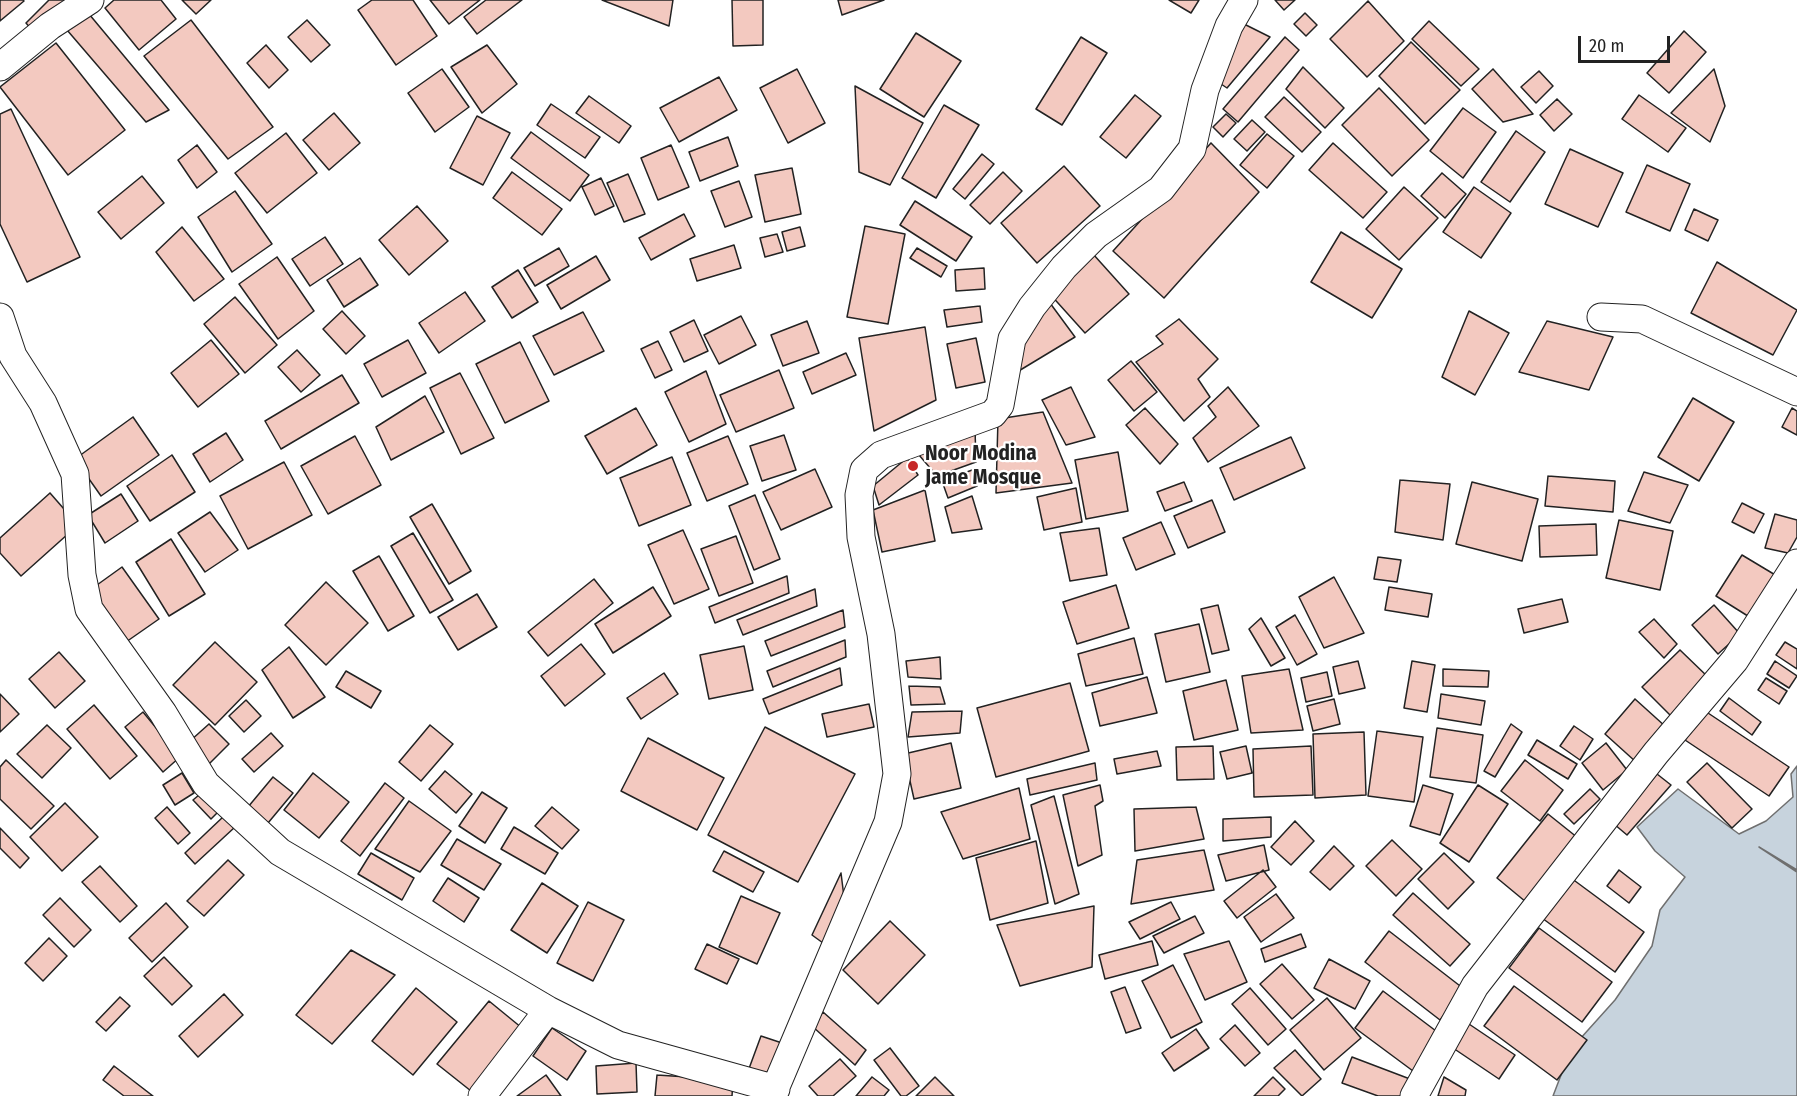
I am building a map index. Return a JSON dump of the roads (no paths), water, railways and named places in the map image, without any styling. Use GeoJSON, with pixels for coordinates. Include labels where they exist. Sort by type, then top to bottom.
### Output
{"type":"FeatureCollection","features":[{"type":"Feature","properties":{"kind":"street"},"geometry":{"type":"LineString","coordinates":[[0,68],[50,26],[90,0]]}},
{"type":"Feature","properties":{"kind":"street"},"geometry":{"type":"LineString","coordinates":[[0,317],[13,356],[43,403],[75,474],[82,575],[89,609],[163,713],[206,784],[280,852],[548,1010],[618,1045],[774,1092],[888,822],[897,774],[881,634],[861,537],[860,495],[864,470],[881,455],[993,414],[1000,405],[1012,339],[1032,307],[1064,267],[1096,235],[1161,189],[1192,149],[1205,90],[1229,26],[1244,0]]}},
{"type":"Feature","properties":{"kind":"street"},"geometry":{"type":"LineString","coordinates":[[1601,317],[1642,319],[1797,392]]}},
{"type":"Feature","properties":{"kind":"street"},"geometry":{"type":"LineString","coordinates":[[1414,1096],[1475,986],[1656,753],[1735,660],[1797,563]]}},
{"type":"Feature","properties":{"kind":"street"},"geometry":{"type":"LineString","coordinates":[[482,1096],[548,1010]]}},
{"type":"Feature","properties":{"kind":"place","name":"Noor Modina Jame Mosque"},"geometry":{"type":"Point","coordinates":[913,466]}}]}
